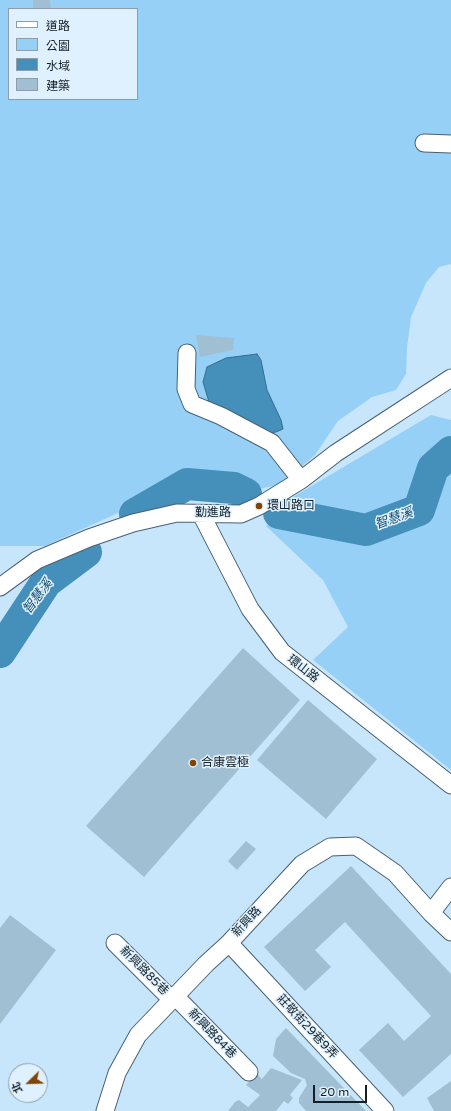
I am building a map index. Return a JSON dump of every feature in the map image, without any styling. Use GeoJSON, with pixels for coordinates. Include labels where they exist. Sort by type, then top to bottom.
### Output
{"type":"FeatureCollection","features":[{"type":"Feature","properties":{"kind":"street"},"geometry":{"type":"LineString","coordinates":[[424,143],[451,144]]}},
{"type":"Feature","properties":{"kind":"street"},"geometry":{"type":"LineString","coordinates":[[187,353],[186,389],[192,404],[221,416],[272,444],[301,480]]}},
{"type":"Feature","properties":{"kind":"street","name":"勤進路"},"geometry":{"type":"LineString","coordinates":[[0,587],[37,560],[89,538],[133,523],[177,513],[241,514],[259,506],[301,480],[336,453],[451,378]]}},
{"type":"Feature","properties":{"kind":"street","name":"環山路"},"geometry":{"type":"LineString","coordinates":[[201,514],[250,609],[282,652],[451,785]]}},
{"type":"Feature","properties":{"kind":"street","name":"新興路"},"geometry":{"type":"LineString","coordinates":[[105,1111],[117,1073],[138,1035],[206,964],[229,943],[302,864],[330,847],[356,846],[395,873],[431,913],[451,932]]}},
{"type":"Feature","properties":{"kind":"street"},"geometry":{"type":"LineString","coordinates":[[431,913],[451,887]]}},
{"type":"Feature","properties":{"kind":"street","name":"新興路85巷"},"geometry":{"type":"LineString","coordinates":[[115,943],[174,998]]}},
{"type":"Feature","properties":{"kind":"street","name":"莊敬街29巷9弄"},"geometry":{"type":"LineString","coordinates":[[229,943],[385,1111]]}},
{"type":"Feature","properties":{"kind":"street","name":"新興路84巷"},"geometry":{"type":"LineString","coordinates":[[174,998],[249,1072]]}},
{"type":"Feature","properties":{"kind":"green space"},"geometry":{"type":"Polygon","coordinates":[[[0,0],[451,0],[451,264],[439,267],[426,283],[411,317],[407,348],[406,374],[396,390],[372,397],[338,421],[315,455],[286,480],[273,486],[220,497],[179,495],[118,513],[45,546],[0,546],[0,0]]]}},
{"type":"Feature","properties":{"kind":"green space"},"geometry":{"type":"Polygon","coordinates":[[[431,415],[451,420],[451,770],[313,660],[348,627],[323,580],[266,526],[293,497],[431,415]]]}},
{"type":"Feature","properties":{"kind":"water"},"geometry":{"type":"Polygon","coordinates":[[[257,354],[261,360],[267,390],[281,420],[283,429],[276,432],[268,433],[209,402],[203,382],[207,367],[226,358],[257,354]]]}},
{"type":"Feature","properties":{"kind":"building"},"geometry":{"type":"Polygon","coordinates":[[[33,0],[50,0],[51,8],[33,8],[33,0]]]}},
{"type":"Feature","properties":{"kind":"building"},"geometry":{"type":"Polygon","coordinates":[[[196,335],[234,338],[233,350],[200,357],[196,335]]]}},
{"type":"Feature","properties":{"kind":"building","name":"合康雲極"},"geometry":{"type":"Polygon","coordinates":[[[243,648],[300,700],[144,877],[86,826],[243,648]]]}},
{"type":"Feature","properties":{"kind":"building","name":"合康雲極"},"geometry":{"type":"Polygon","coordinates":[[[308,700],[377,759],[326,819],[257,760],[308,700]]]}},
{"type":"Feature","properties":{"kind":"building"},"geometry":{"type":"Polygon","coordinates":[[[246,841],[256,849],[237,870],[228,861],[246,841]]]}},
{"type":"Feature","properties":{"kind":"building"},"geometry":{"type":"Polygon","coordinates":[[[351,866],[451,974],[451,1054],[403,1097],[359,1050],[388,1023],[404,1041],[431,1016],[345,922],[315,950],[331,967],[305,991],[264,947],[351,866]]]}},
{"type":"Feature","properties":{"kind":"building"},"geometry":{"type":"Polygon","coordinates":[[[10,915],[56,950],[0,1024],[0,928],[10,915]]]}},
{"type":"Feature","properties":{"kind":"building"},"geometry":{"type":"Polygon","coordinates":[[[286,1028],[366,1111],[306,1111],[299,1103],[299,1098],[307,1085],[305,1079],[291,1073],[273,1056],[276,1039],[286,1028]]]}},
{"type":"Feature","properties":{"kind":"building"},"geometry":{"type":"Polygon","coordinates":[[[271,1068],[302,1080],[290,1095],[293,1098],[288,1104],[284,1101],[276,1111],[228,1111],[235,1102],[239,1100],[248,1107],[260,1095],[246,1085],[256,1073],[262,1079],[271,1068]]]}},
{"type":"Feature","properties":{"kind":"building"},"geometry":{"type":"Polygon","coordinates":[[[451,1081],[451,1111],[434,1111],[427,1098],[451,1081]]]}},
{"type":"Feature","properties":{"kind":"waterway","name":"智慧溪"},"geometry":{"type":"LineString","coordinates":[[279,513],[366,530],[419,510],[433,468],[451,452]]}},
{"type":"Feature","properties":{"kind":"waterway","name":"智慧溪"},"geometry":{"type":"LineString","coordinates":[[135,514],[187,484],[234,488],[246,494]]}},
{"type":"Feature","properties":{"kind":"waterway","name":"智慧溪"},"geometry":{"type":"LineString","coordinates":[[0,652],[46,582],[86,552]]}},
{"type":"Feature","properties":{"kind":"place","name":"環山路口"},"geometry":{"type":"Point","coordinates":[259,506]}},
{"type":"Feature","properties":{"kind":"place","name":"合康雲極"},"geometry":{"type":"Point","coordinates":[193,763]}}]}
